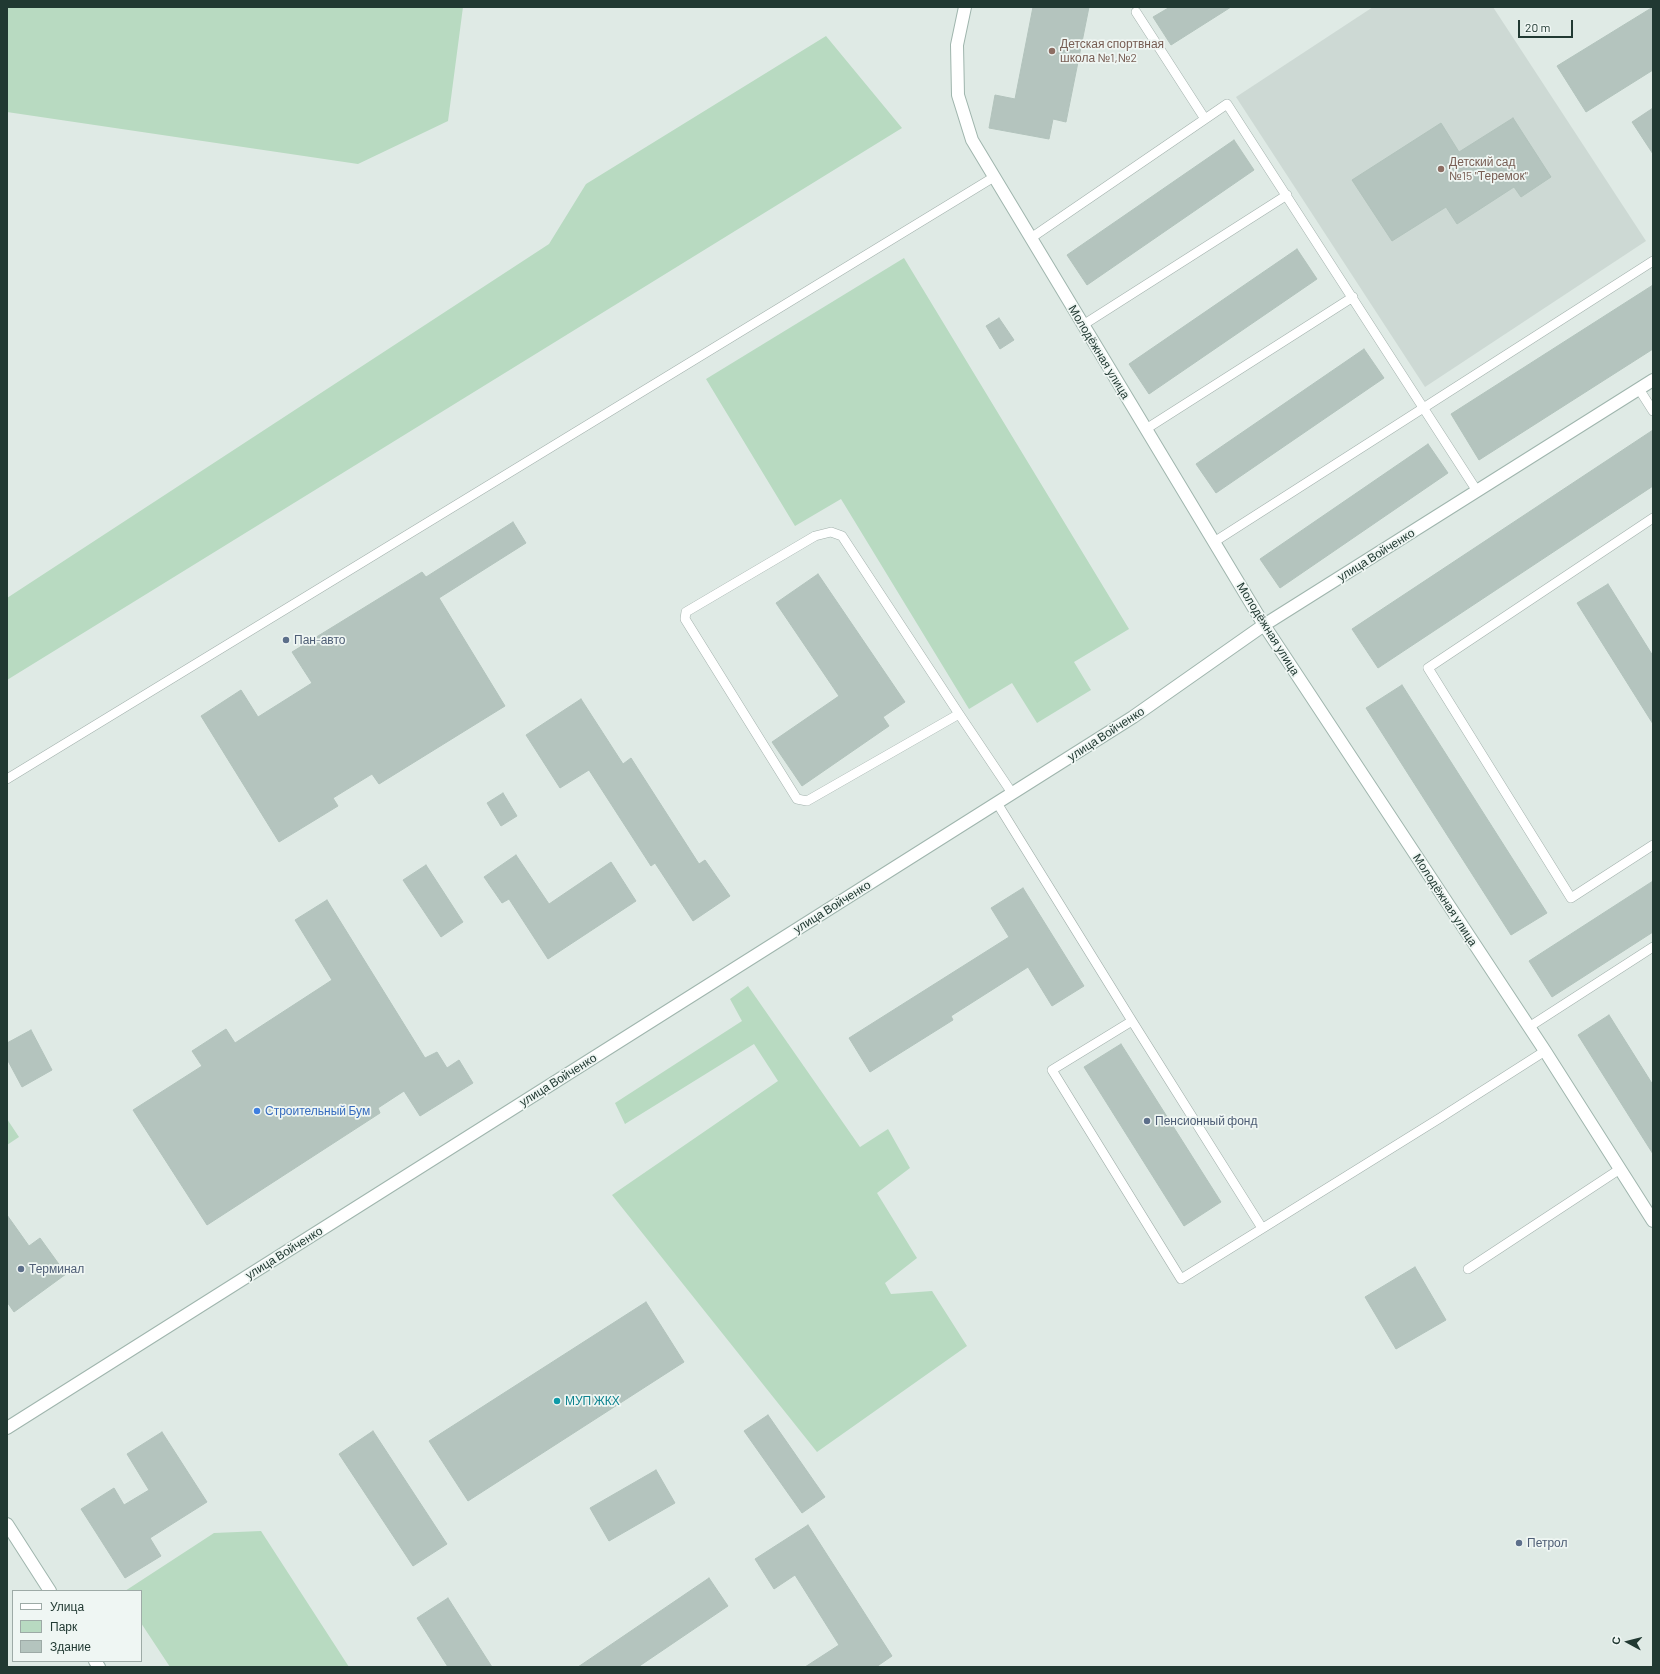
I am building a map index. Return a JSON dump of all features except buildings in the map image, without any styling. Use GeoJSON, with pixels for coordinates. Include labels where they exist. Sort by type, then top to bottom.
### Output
{"type":"FeatureCollection","features":[{"type":"Feature","properties":{"kind":"main road","name":"Молодёжная улица"},"geometry":{"type":"LineString","coordinates":[[965,7],[957,46],[958,95],[972,140],[1264,625],[1545,1051],[1653,1221]]}},
{"type":"Feature","properties":{"kind":"main road","name":"улица Войченко"},"geometry":{"type":"LineString","coordinates":[[7,1428],[997,803],[1132,717],[1264,625],[1653,380]]}},
{"type":"Feature","properties":{"kind":"main road"},"geometry":{"type":"LineString","coordinates":[[7,1524],[49,1590]]}},
{"type":"Feature","properties":{"kind":"lane"},"geometry":{"type":"LineString","coordinates":[[1138,9],[1205,119]]}},
{"type":"Feature","properties":{"kind":"lane"},"geometry":{"type":"LineString","coordinates":[[1030,238],[1227,104],[1477,491]]}},
{"type":"Feature","properties":{"kind":"lane"},"geometry":{"type":"LineString","coordinates":[[7,779],[994,177]]}},
{"type":"Feature","properties":{"kind":"lane"},"geometry":{"type":"LineString","coordinates":[[1083,324],[1286,195]]}},
{"type":"Feature","properties":{"kind":"lane"},"geometry":{"type":"LineString","coordinates":[[1214,542],[1653,261]]}},
{"type":"Feature","properties":{"kind":"lane"},"geometry":{"type":"LineString","coordinates":[[1146,430],[1353,298]]}},
{"type":"Feature","properties":{"kind":"lane"},"geometry":{"type":"LineString","coordinates":[[1639,389],[1653,411]]}},
{"type":"Feature","properties":{"kind":"lane"},"geometry":{"type":"LineString","coordinates":[[1653,518],[1428,668],[1571,898],[1653,845]]}},
{"type":"Feature","properties":{"kind":"lane"},"geometry":{"type":"LineString","coordinates":[[959,714],[807,801],[797,799],[685,620],[686,612],[815,536],[831,532],[842,536],[1012,793]]}},
{"type":"Feature","properties":{"kind":"lane"},"geometry":{"type":"LineString","coordinates":[[997,803],[1262,1228]]}},
{"type":"Feature","properties":{"kind":"lane"},"geometry":{"type":"LineString","coordinates":[[1529,1027],[1653,947]]}},
{"type":"Feature","properties":{"kind":"lane"},"geometry":{"type":"LineString","coordinates":[[1132,1021],[1052,1070],[1181,1279],[1545,1051]]}},
{"type":"Feature","properties":{"kind":"lane"},"geometry":{"type":"LineString","coordinates":[[1468,1269],[1620,1169]]}},
{"type":"Feature","properties":{"kind":"shaded area","name":"Детский сад №15 \"Теремок\""},"geometry":{"type":"Polygon","coordinates":[[[1373,7],[1493,7],[1646,241],[1425,387],[1236,97],[1373,7]]]}},
{"type":"Feature","properties":{"kind":"green space"},"geometry":{"type":"Polygon","coordinates":[[[7,7],[463,7],[448,121],[358,164],[7,112],[7,7]]]}},
{"type":"Feature","properties":{"kind":"green space"},"geometry":{"type":"Polygon","coordinates":[[[826,36],[902,128],[7,680],[7,598],[549,244],[586,184],[826,36]]]}},
{"type":"Feature","properties":{"kind":"green space"},"geometry":{"type":"Polygon","coordinates":[[[904,258],[1129,629],[1074,662],[1091,690],[1037,723],[1012,683],[969,709],[841,499],[795,526],[706,379],[904,258]]]}},
{"type":"Feature","properties":{"kind":"green space"},"geometry":{"type":"Polygon","coordinates":[[[748,986],[860,1147],[888,1129],[910,1168],[877,1193],[917,1258],[885,1283],[891,1294],[932,1291],[967,1346],[817,1452],[612,1195],[778,1081],[754,1044],[625,1124],[615,1103],[742,1021],[730,999],[748,986]]]}},
{"type":"Feature","properties":{"kind":"green space"},"geometry":{"type":"Polygon","coordinates":[[[7,1119],[19,1137],[7,1145],[7,1119]]]}},
{"type":"Feature","properties":{"kind":"green space"},"geometry":{"type":"Polygon","coordinates":[[[261,1531],[349,1667],[170,1667],[142,1625],[142,1590],[127,1590],[214,1533],[261,1531]]]}},
{"type":"Feature","properties":{"kind":"place","name":"Детская спортвная школа №1,№2"},"geometry":{"type":"Point","coordinates":[1052,51]}},
{"type":"Feature","properties":{"kind":"place","name":"Детский сад №15 \"Теремок\""},"geometry":{"type":"Point","coordinates":[1441,169]}},
{"type":"Feature","properties":{"kind":"place","name":"Пан-авто"},"geometry":{"type":"Point","coordinates":[286,640]}},
{"type":"Feature","properties":{"kind":"place","name":"Строительный Бум"},"geometry":{"type":"Point","coordinates":[257,1111]}},
{"type":"Feature","properties":{"kind":"place","name":"Пенсионный фонд"},"geometry":{"type":"Point","coordinates":[1147,1121]}},
{"type":"Feature","properties":{"kind":"place","name":"Терминал"},"geometry":{"type":"Point","coordinates":[21,1269]}},
{"type":"Feature","properties":{"kind":"place","name":"МУП ЖКХ"},"geometry":{"type":"Point","coordinates":[557,1401]}},
{"type":"Feature","properties":{"kind":"place","name":"Петрол"},"geometry":{"type":"Point","coordinates":[1519,1543]}}]}
